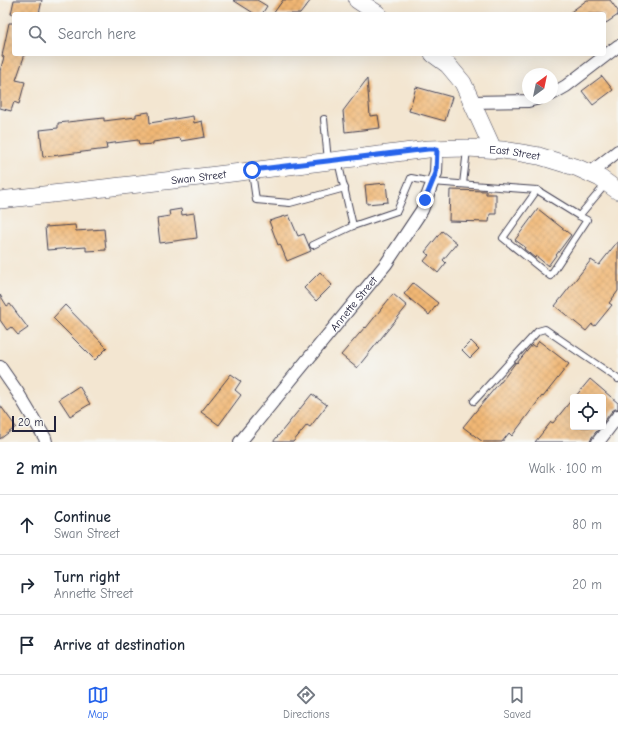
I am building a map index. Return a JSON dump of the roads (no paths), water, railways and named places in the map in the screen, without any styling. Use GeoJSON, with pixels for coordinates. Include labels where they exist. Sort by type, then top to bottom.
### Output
{"type":"FeatureCollection","features":[{"type":"Feature","properties":{"kind":"main road"},"geometry":{"type":"LineString","coordinates":[[358,0],[375,12]]}},
{"type":"Feature","properties":{"kind":"main road","name":"East Street"},"geometry":{"type":"LineString","coordinates":[[436,56],[448,65],[462,83],[493,149],[539,156],[578,168],[600,178],[612,187]]}},
{"type":"Feature","properties":{"kind":"main road","name":"Swan Street"},"geometry":{"type":"LineString","coordinates":[[0,200],[428,149],[493,149]]}},
{"type":"Feature","properties":{"kind":"street"},"geometry":{"type":"LineString","coordinates":[[606,55],[618,46]]}},
{"type":"Feature","properties":{"kind":"street"},"geometry":{"type":"LineString","coordinates":[[558,91],[605,56]]}},
{"type":"Feature","properties":{"kind":"street"},"geometry":{"type":"LineString","coordinates":[[471,102],[522,100]]}},
{"type":"Feature","properties":{"kind":"street","name":"Annette Street"},"geometry":{"type":"LineString","coordinates":[[240,442],[386,264],[422,210],[436,173],[437,149]]}},
{"type":"Feature","properties":{"kind":"street"},"geometry":{"type":"LineString","coordinates":[[589,174],[618,152]]}},
{"type":"Feature","properties":{"kind":"street"},"geometry":{"type":"LineString","coordinates":[[0,367],[18,393],[46,442]]}},
{"type":"Feature","properties":{"kind":"street"},"geometry":{"type":"LineString","coordinates":[[598,442],[618,416]]}},
{"type":"Feature","properties":{"kind":"lane"},"geometry":{"type":"LineString","coordinates":[[324,119],[333,160],[345,188],[353,226]]}},
{"type":"Feature","properties":{"kind":"lane"},"geometry":{"type":"LineString","coordinates":[[463,184],[467,148]]}},
{"type":"Feature","properties":{"kind":"lane"},"geometry":{"type":"LineString","coordinates":[[252,170],[256,200],[290,203],[345,188]]}},
{"type":"Feature","properties":{"kind":"lane"},"geometry":{"type":"LineString","coordinates":[[313,245],[353,226],[397,211],[411,178],[432,182],[537,190],[578,216],[587,220],[550,276],[503,238],[537,190]]}},
{"type":"Feature","properties":{"kind":"lane"},"geometry":{"type":"LineString","coordinates":[[578,216],[612,187]]}},
{"type":"Feature","properties":{"kind":"lane"},"geometry":{"type":"LineString","coordinates":[[474,402],[538,331],[545,329],[618,379]]}}]}
